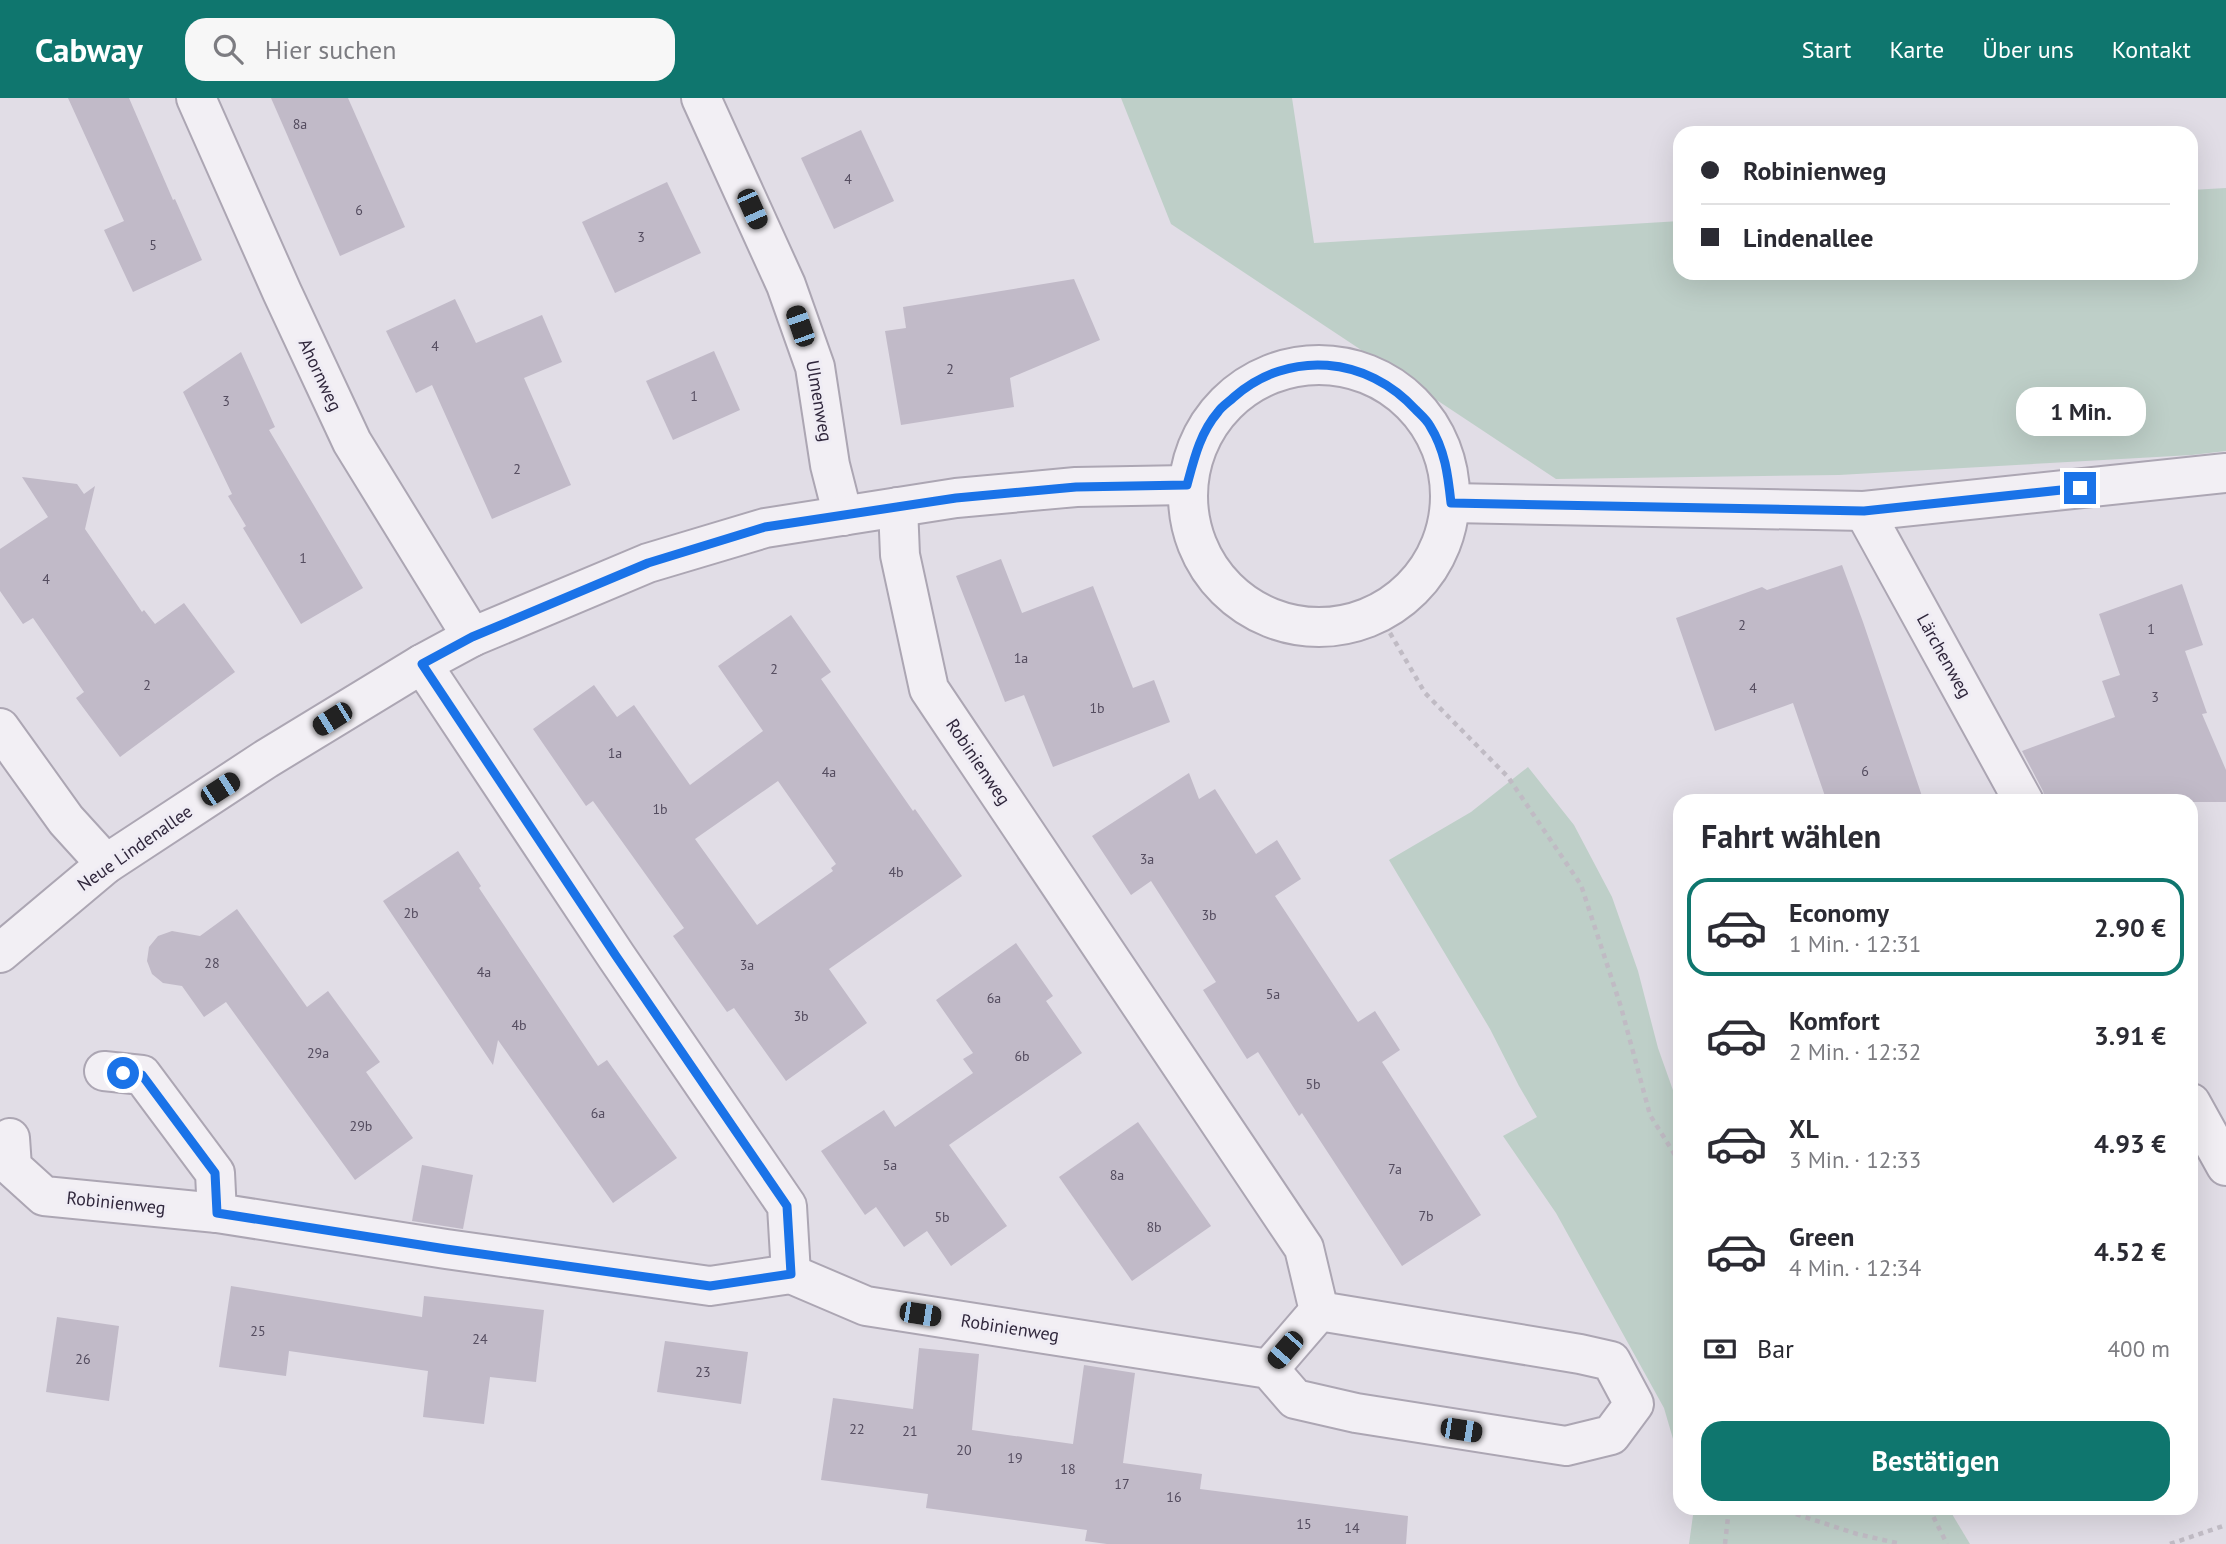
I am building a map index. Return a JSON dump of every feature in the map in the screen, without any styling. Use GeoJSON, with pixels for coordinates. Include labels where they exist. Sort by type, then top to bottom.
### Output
{"type":"FeatureCollection","features":[{"type":"Feature","properties":{"kind":"street","name":"Ahornweg"},"geometry":{"type":"LineString","coordinates":[[196,98],[352,442],[472,637]]}},
{"type":"Feature","properties":{"kind":"street","name":"Ulmenweg"},"geometry":{"type":"LineString","coordinates":[[701,98],[786,285],[815,367],[830,464],[843,516]]}},
{"type":"Feature","properties":{"kind":"street"},"geometry":{"type":"LineString","coordinates":[[1327,364],[1367,374],[1379,380],[1402,394],[1430,425],[1446,462],[1451,503],[1441,548],[1416,587],[1379,614],[1334,628],[1288,625],[1245,606],[1212,573],[1192,531],[1187,485],[1197,446],[1218,411],[1249,384],[1286,368],[1327,364]]}},
{"type":"Feature","properties":{"kind":"street"},"geometry":{"type":"LineString","coordinates":[[1451,503],[1864,511],[2226,473]]}},
{"type":"Feature","properties":{"kind":"street","name":"Neue Lindenallee"},"geometry":{"type":"LineString","coordinates":[[0,953],[106,864],[265,759],[422,664],[472,637],[648,563],[765,527],[956,498],[1076,487],[1187,485]]}},
{"type":"Feature","properties":{"kind":"street","name":"Robinienweg"},"geometry":{"type":"LineString","coordinates":[[898,507],[900,555],[929,689],[1304,1248],[1319,1311]]}},
{"type":"Feature","properties":{"kind":"street","name":"Lärchenweg"},"geometry":{"type":"LineString","coordinates":[[1864,511],[2020,794]]}},
{"type":"Feature","properties":{"kind":"street"},"geometry":{"type":"LineString","coordinates":[[422,664],[616,956],[787,1206],[791,1274]]}},
{"type":"Feature","properties":{"kind":"street"},"geometry":{"type":"LineString","coordinates":[[0,728],[66,820],[106,864]]}},
{"type":"Feature","properties":{"kind":"street"},"geometry":{"type":"LineString","coordinates":[[103,1071],[142,1075],[215,1173],[217,1213]]}},
{"type":"Feature","properties":{"kind":"street"},"geometry":{"type":"LineString","coordinates":[[2198,1116],[2226,1166]]}},
{"type":"Feature","properties":{"kind":"street","name":"Robinienweg"},"geometry":{"type":"LineString","coordinates":[[10,1138],[12,1167],[44,1196],[217,1213],[710,1286],[791,1274],[866,1306],[1269,1369]]}},
{"type":"Feature","properties":{"kind":"street"},"geometry":{"type":"LineString","coordinates":[[1319,1311],[1611,1361],[1634,1404],[1611,1435],[1566,1446],[1356,1413],[1295,1399],[1269,1369],[1319,1311]]}},
{"type":"Feature","properties":{"kind":"path"},"geometry":{"type":"LineString","coordinates":[[1390,633],[1426,693],[1508,777],[1581,885],[1621,1007],[1650,1115],[1673,1152]]}},
{"type":"Feature","properties":{"kind":"path"},"geometry":{"type":"LineString","coordinates":[[1725,1544],[1728,1515]]}},
{"type":"Feature","properties":{"kind":"path"},"geometry":{"type":"LineString","coordinates":[[1799,1515],[1857,1534],[1901,1544]]}},
{"type":"Feature","properties":{"kind":"path"},"geometry":{"type":"LineString","coordinates":[[1932,1515],[1947,1544]]}},
{"type":"Feature","properties":{"kind":"path"},"geometry":{"type":"LineString","coordinates":[[2170,1544],[2226,1525]]}},
{"type":"Feature","properties":{"kind":"shaded area"},"geometry":{"type":"Polygon","coordinates":[[[1121,98],[1292,98],[1314,243],[1673,221],[1673,280],[2198,280],[2198,190],[2226,188],[2226,451],[1839,475],[1556,479],[1171,224],[1121,98]]]}},
{"type":"Feature","properties":{"kind":"shaded area"},"geometry":{"type":"Polygon","coordinates":[[[1528,767],[1574,825],[1612,897],[1638,971],[1658,1048],[1673,1090],[1673,1439],[1664,1408],[1556,1213],[1503,1136],[1537,1117],[1490,1029],[1389,860],[1471,812],[1528,767]]]}},
{"type":"Feature","properties":{"kind":"shaded area"},"geometry":{"type":"Polygon","coordinates":[[[1693,1515],[1953,1515],[1970,1544],[1689,1544],[1693,1515]]]}},
{"type":"Feature","properties":{"kind":"building"},"geometry":{"type":"Polygon","coordinates":[[[68,98],[129,98],[202,260],[133,292],[104,230],[124,221],[68,98]]]}},
{"type":"Feature","properties":{"kind":"building"},"geometry":{"type":"Polygon","coordinates":[[[271,98],[348,98],[405,227],[340,256],[271,98]]]}},
{"type":"Feature","properties":{"kind":"building"},"geometry":{"type":"Polygon","coordinates":[[[861,130],[894,201],[834,229],[801,158],[861,130]]]}},
{"type":"Feature","properties":{"kind":"building"},"geometry":{"type":"Polygon","coordinates":[[[667,182],[701,253],[615,293],[582,222],[667,182]]]}},
{"type":"Feature","properties":{"kind":"building"},"geometry":{"type":"Polygon","coordinates":[[[1074,279],[1100,340],[1010,378],[1014,407],[901,425],[885,331],[906,328],[903,307],[1074,279]]]}},
{"type":"Feature","properties":{"kind":"building"},"geometry":{"type":"Polygon","coordinates":[[[455,299],[476,343],[542,315],[562,362],[524,378],[571,485],[492,519],[432,385],[416,393],[386,331],[455,299]]]}},
{"type":"Feature","properties":{"kind":"building"},"geometry":{"type":"Polygon","coordinates":[[[714,351],[740,410],[673,440],[646,381],[714,351]]]}},
{"type":"Feature","properties":{"kind":"building"},"geometry":{"type":"Polygon","coordinates":[[[241,352],[275,427],[269,430],[363,588],[301,624],[243,528],[246,526],[228,496],[232,494],[183,392],[241,352]]]}},
{"type":"Feature","properties":{"kind":"building"},"geometry":{"type":"Polygon","coordinates":[[[22,477],[77,484],[84,494],[95,486],[85,529],[142,612],[144,610],[155,624],[184,603],[235,672],[120,757],[76,698],[84,692],[33,618],[23,624],[0,591],[0,549],[48,517],[22,477]]]}},
{"type":"Feature","properties":{"kind":"building"},"geometry":{"type":"Polygon","coordinates":[[[1001,559],[1022,613],[1093,586],[1133,688],[1154,680],[1170,722],[1053,767],[1024,695],[1005,702],[956,576],[1001,559]]]}},
{"type":"Feature","properties":{"kind":"building"},"geometry":{"type":"Polygon","coordinates":[[[1842,565],[1921,794],[1824,794],[1793,703],[1715,731],[1676,618],[1762,587],[1767,590],[1842,565]]]}},
{"type":"Feature","properties":{"kind":"building"},"geometry":{"type":"Polygon","coordinates":[[[2182,584],[2203,645],[2185,651],[2207,713],[2202,714],[2226,770],[2226,802],[2198,802],[2198,794],[2044,794],[2022,751],[2115,717],[2102,681],[2120,675],[2099,614],[2182,584]]]}},
{"type":"Feature","properties":{"kind":"building"},"geometry":{"type":"Polygon","coordinates":[[[791,615],[831,672],[821,679],[962,876],[829,969],[867,1023],[786,1081],[734,1008],[727,1012],[673,936],[684,928],[593,801],[586,806],[533,729],[594,685],[617,717],[634,705],[690,785],[763,731],[718,666],[791,615]],[[778,781],[695,839],[757,925],[833,871],[831,868],[836,864],[778,781]]]}},
{"type":"Feature","properties":{"kind":"building"},"geometry":{"type":"Polygon","coordinates":[[[1189,773],[1199,799],[1215,789],[1256,854],[1277,840],[1301,879],[1275,896],[1358,1022],[1375,1011],[1400,1050],[1382,1062],[1481,1215],[1402,1266],[1302,1113],[1299,1116],[1258,1052],[1247,1059],[1203,990],[1216,982],[1151,881],[1131,895],[1092,836],[1189,773]]]}},
{"type":"Feature","properties":{"kind":"building"},"geometry":{"type":"Polygon","coordinates":[[[458,851],[481,886],[479,888],[598,1066],[607,1060],[677,1158],[613,1203],[498,1040],[493,1065],[383,901],[458,851]]]}},
{"type":"Feature","properties":{"kind":"building"},"geometry":{"type":"Polygon","coordinates":[[[237,909],[307,1007],[328,991],[380,1062],[366,1072],[413,1138],[355,1180],[226,1002],[204,1017],[182,986],[163,983],[152,974],[147,961],[149,947],[158,936],[172,931],[200,936],[237,909]]]}},
{"type":"Feature","properties":{"kind":"building"},"geometry":{"type":"Polygon","coordinates":[[[1016,943],[1053,996],[1046,1001],[1082,1053],[949,1145],[1007,1226],[951,1266],[927,1231],[904,1247],[876,1207],[865,1215],[821,1151],[884,1110],[895,1127],[973,1073],[963,1059],[973,1053],[936,1000],[1016,943]]]}},
{"type":"Feature","properties":{"kind":"building"},"geometry":{"type":"Polygon","coordinates":[[[1138,1122],[1211,1226],[1132,1281],[1059,1177],[1138,1122]]]}},
{"type":"Feature","properties":{"kind":"building"},"geometry":{"type":"Polygon","coordinates":[[[422,1165],[473,1175],[463,1229],[412,1221],[422,1165]]]}},
{"type":"Feature","properties":{"kind":"building"},"geometry":{"type":"Polygon","coordinates":[[[231,1286],[422,1317],[424,1296],[544,1310],[536,1382],[490,1377],[484,1424],[423,1417],[428,1371],[289,1351],[286,1376],[219,1367],[231,1286]]]}},
{"type":"Feature","properties":{"kind":"building"},"geometry":{"type":"Polygon","coordinates":[[[57,1317],[119,1326],[109,1401],[46,1392],[57,1317]]]}},
{"type":"Feature","properties":{"kind":"building"},"geometry":{"type":"Polygon","coordinates":[[[665,1341],[748,1352],[741,1404],[657,1392],[665,1341]]]}},
{"type":"Feature","properties":{"kind":"building"},"geometry":{"type":"Polygon","coordinates":[[[919,1348],[979,1354],[972,1430],[1073,1444],[1084,1365],[1135,1373],[1123,1463],[1202,1474],[1200,1489],[1408,1516],[1406,1544],[1107,1544],[1085,1541],[1087,1530],[926,1508],[928,1494],[821,1480],[833,1398],[913,1409],[919,1348]]]}},
{"type":"Feature","properties":{"kind":"route"},"geometry":{"type":"LineString","coordinates":[[123,1073],[142,1075],[215,1173],[217,1213],[710,1286],[791,1274],[787,1206],[616,956],[422,664],[472,637],[648,563],[765,527],[956,498],[1076,487],[1187,485],[1197,446],[1218,411],[1249,384],[1286,368],[1327,364],[1367,374],[1402,394],[1430,425],[1446,462],[1451,503],[1864,511],[2080,488]]}}]}
